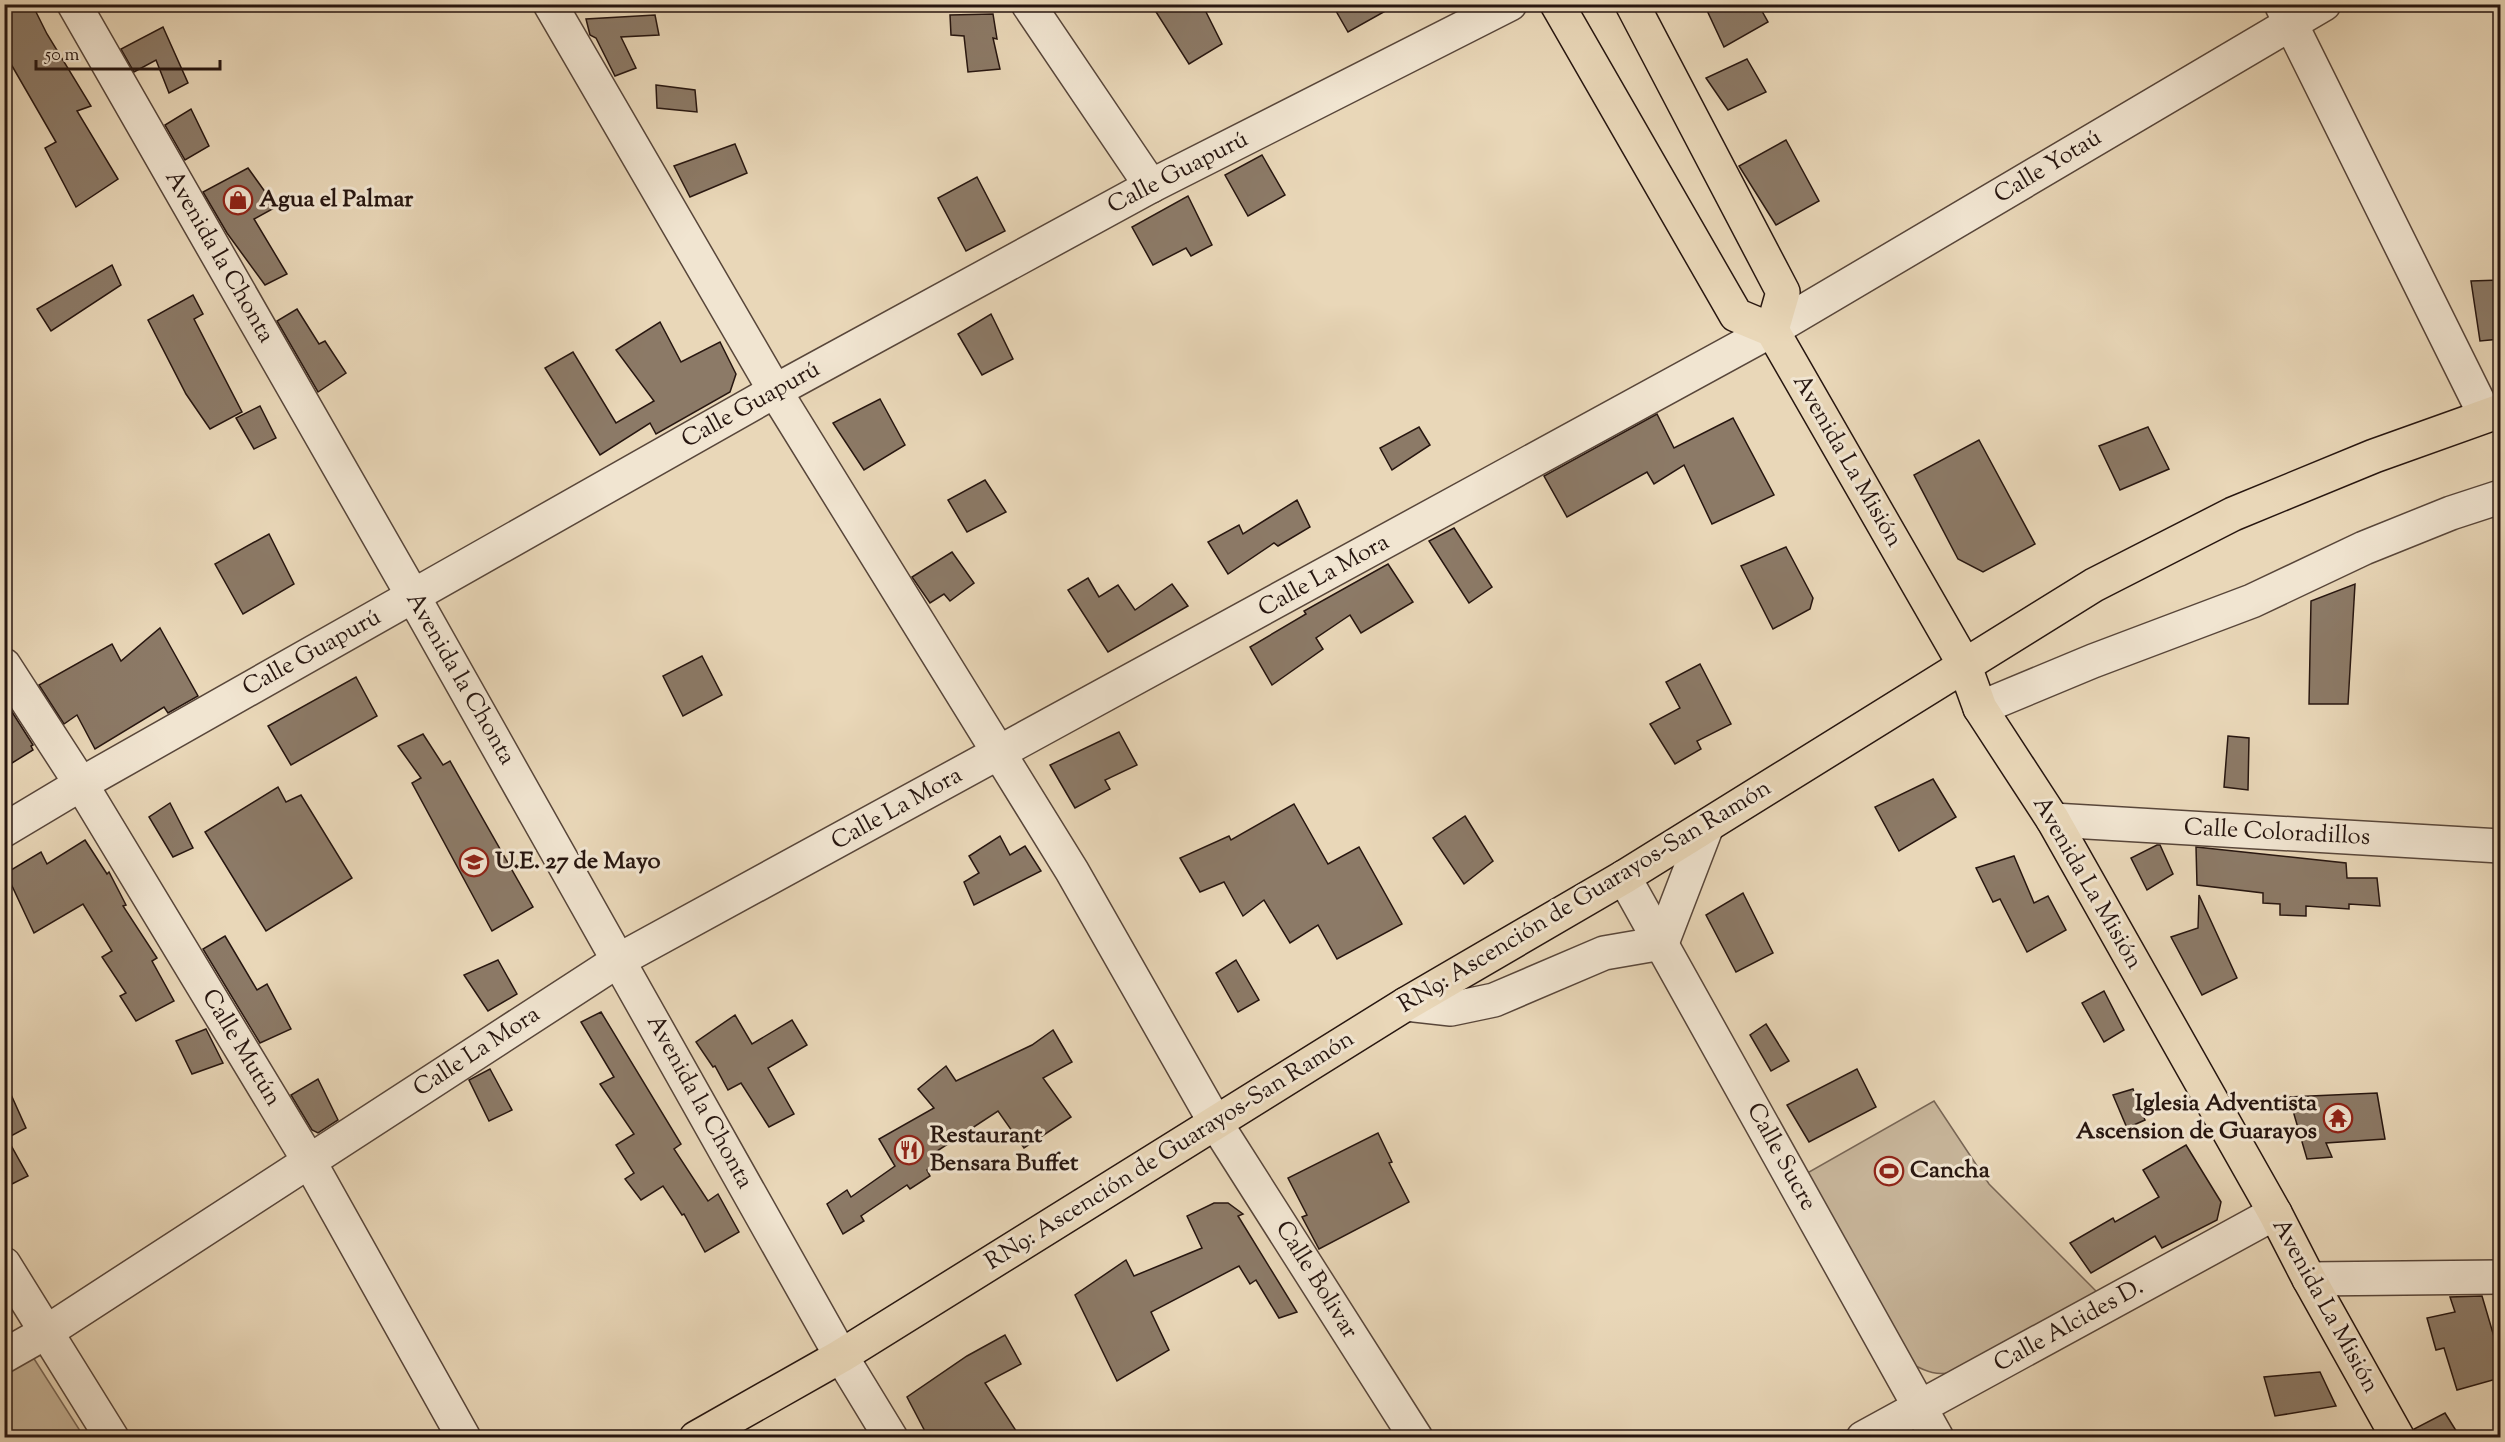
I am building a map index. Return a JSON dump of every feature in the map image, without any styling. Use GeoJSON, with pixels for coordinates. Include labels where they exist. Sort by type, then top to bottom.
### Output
{"type":"FeatureCollection","features":[{"type":"Feature","properties":{"kind":"main road"},"geometry":{"type":"LineString","coordinates":[[1557,4],[1736,315],[1772,330],[1783,292],[1632,4]]}},
{"type":"Feature","properties":{"kind":"main road","name":"Avenida La Misión"},"geometry":{"type":"LineString","coordinates":[[1772,330],[1964,664],[1980,708],[2053,820],[2275,1213],[2309,1280],[2398,1437]]}},
{"type":"Feature","properties":{"kind":"main road","name":"RN9: Ascención de Guarayos-San Ramón"},"geometry":{"type":"LineString","coordinates":[[696,1437],[840,1356],[1406,1004],[1624,877],[2094,585],[2233,514],[2374,456],[2493,413]]}},
{"type":"Feature","properties":{"kind":"street","name":"Avenida la Chonta"},"geometry":{"type":"LineString","coordinates":[[75,4],[619,960],[840,1356],[891,1437]]}},
{"type":"Feature","properties":{"kind":"street","name":"Calle Bolivar"},"geometry":{"type":"LineString","coordinates":[[550,4],[775,391],[1072,871],[1215,1122],[1416,1437]]}},
{"type":"Feature","properties":{"kind":"street"},"geometry":{"type":"LineString","coordinates":[[1028,4],[1151,186]]}},
{"type":"Feature","properties":{"kind":"street","name":"Calle Guapurú"},"geometry":{"type":"LineString","coordinates":[[4,830],[81,784],[775,391],[1151,186],[1510,4]]}},
{"type":"Feature","properties":{"kind":"street","name":"Calle Yotaú"},"geometry":{"type":"LineString","coordinates":[[1772,330],[2286,14],[2324,4]]}},
{"type":"Feature","properties":{"kind":"street"},"geometry":{"type":"LineString","coordinates":[[2286,14],[2493,413]]}},
{"type":"Feature","properties":{"kind":"street","name":"Calle La Mora"},"geometry":{"type":"LineString","coordinates":[[4,1356],[48,1331],[619,960],[1772,330]]}},
{"type":"Feature","properties":{"kind":"street"},"geometry":{"type":"LineString","coordinates":[[1980,708],[2092,662],[2252,601],[2397,535],[2500,497]]}},
{"type":"Feature","properties":{"kind":"street","name":"Calle Mutún"},"geometry":{"type":"LineString","coordinates":[[4,665],[81,784],[309,1161],[464,1437]]}},
{"type":"Feature","properties":{"kind":"street","name":"Calle Coloradillos"},"geometry":{"type":"LineString","coordinates":[[2053,820],[2500,846]]}},
{"type":"Feature","properties":{"kind":"street"},"geometry":{"type":"LineString","coordinates":[[1406,1004],[1450,1009],[1494,1000],[1604,953],[1662,943],[1707,826]]}},
{"type":"Feature","properties":{"kind":"street","name":"Calle Sucre"},"geometry":{"type":"LineString","coordinates":[[1624,877],[1937,1437]]}},
{"type":"Feature","properties":{"kind":"street","name":"Calle Alcides D."},"geometry":{"type":"LineString","coordinates":[[1863,1437],[2275,1213]]}},
{"type":"Feature","properties":{"kind":"street"},"geometry":{"type":"LineString","coordinates":[[4,1264],[48,1331],[112,1437]]}},
{"type":"Feature","properties":{"kind":"street"},"geometry":{"type":"LineString","coordinates":[[2309,1280],[2500,1276]]}},
{"type":"Feature","properties":{"kind":"shaded area"},"geometry":{"type":"Polygon","coordinates":[[[1934,1101],[1989,1184],[2098,1293],[1954,1372],[1942,1374],[1927,1371],[1912,1364],[1802,1176],[1934,1101]]]}},
{"type":"Feature","properties":{"kind":"shaded area"},"geometry":{"type":"Polygon","coordinates":[[[31,1354],[84,1437],[5,1438],[5,1371],[31,1354]]]}},
{"type":"Feature","properties":{"kind":"building"},"geometry":{"type":"Polygon","coordinates":[[[4,4],[32,4],[47,34],[91,106],[77,111],[118,179],[76,207],[45,148],[56,142],[4,52],[4,4]]]}},
{"type":"Feature","properties":{"kind":"building"},"geometry":{"type":"Polygon","coordinates":[[[1151,4],[1202,4],[1222,44],[1189,64],[1151,4]]]}},
{"type":"Feature","properties":{"kind":"building"},"geometry":{"type":"Polygon","coordinates":[[[1332,4],[1398,4],[1348,32],[1332,4]]]}},
{"type":"Feature","properties":{"kind":"building"},"geometry":{"type":"Polygon","coordinates":[[[1704,4],[1758,4],[1768,22],[1724,47],[1704,4]]]}},
{"type":"Feature","properties":{"kind":"building"},"geometry":{"type":"Polygon","coordinates":[[[993,14],[997,39],[993,38],[1000,69],[968,72],[964,36],[951,35],[950,15],[993,14]]]}},
{"type":"Feature","properties":{"kind":"building"},"geometry":{"type":"Polygon","coordinates":[[[655,15],[659,35],[621,37],[636,68],[615,76],[596,38],[590,35],[586,19],[655,15]]]}},
{"type":"Feature","properties":{"kind":"building"},"geometry":{"type":"Polygon","coordinates":[[[163,27],[188,83],[169,93],[156,60],[134,72],[121,49],[163,27]]]}},
{"type":"Feature","properties":{"kind":"building"},"geometry":{"type":"Polygon","coordinates":[[[1747,59],[1766,92],[1728,110],[1706,78],[1747,59]]]}},
{"type":"Feature","properties":{"kind":"building"},"geometry":{"type":"Polygon","coordinates":[[[656,85],[695,90],[697,112],[657,108],[656,85]]]}},
{"type":"Feature","properties":{"kind":"building"},"geometry":{"type":"Polygon","coordinates":[[[191,109],[209,146],[185,160],[165,125],[191,109]]]}},
{"type":"Feature","properties":{"kind":"building"},"geometry":{"type":"Polygon","coordinates":[[[1786,140],[1819,201],[1776,225],[1739,166],[1786,140]]]}},
{"type":"Feature","properties":{"kind":"building"},"geometry":{"type":"Polygon","coordinates":[[[735,144],[747,173],[690,197],[674,166],[735,144]]]}},
{"type":"Feature","properties":{"kind":"building"},"geometry":{"type":"Polygon","coordinates":[[[1262,155],[1285,195],[1248,216],[1225,175],[1262,155]]]}},
{"type":"Feature","properties":{"kind":"building"},"geometry":{"type":"Polygon","coordinates":[[[248,168],[276,207],[254,219],[287,274],[265,285],[227,233],[203,192],[248,168]]]}},
{"type":"Feature","properties":{"kind":"building"},"geometry":{"type":"Polygon","coordinates":[[[977,177],[1005,231],[966,251],[938,198],[977,177]]]}},
{"type":"Feature","properties":{"kind":"building"},"geometry":{"type":"Polygon","coordinates":[[[1188,196],[1212,245],[1191,256],[1186,248],[1153,265],[1132,227],[1188,196]]]}},
{"type":"Feature","properties":{"kind":"building"},"geometry":{"type":"Polygon","coordinates":[[[112,265],[121,285],[51,331],[37,309],[112,265]]]}},
{"type":"Feature","properties":{"kind":"building"},"geometry":{"type":"Polygon","coordinates":[[[2500,280],[2500,339],[2480,341],[2471,281],[2500,280]]]}},
{"type":"Feature","properties":{"kind":"building"},"geometry":{"type":"Polygon","coordinates":[[[193,295],[203,314],[194,319],[242,412],[210,429],[186,394],[148,320],[193,295]]]}},
{"type":"Feature","properties":{"kind":"building"},"geometry":{"type":"Polygon","coordinates":[[[297,309],[319,344],[325,341],[346,373],[318,392],[277,321],[297,309]]]}},
{"type":"Feature","properties":{"kind":"building"},"geometry":{"type":"Polygon","coordinates":[[[991,314],[1013,359],[982,375],[958,334],[991,314]]]}},
{"type":"Feature","properties":{"kind":"building"},"geometry":{"type":"Polygon","coordinates":[[[660,322],[681,362],[720,342],[736,374],[730,392],[656,434],[650,423],[600,455],[545,368],[573,352],[616,423],[654,401],[616,350],[660,322]]]}},
{"type":"Feature","properties":{"kind":"building"},"geometry":{"type":"Polygon","coordinates":[[[880,399],[905,445],[864,470],[833,423],[880,399]]]}},
{"type":"Feature","properties":{"kind":"building"},"geometry":{"type":"Polygon","coordinates":[[[260,406],[276,438],[254,449],[236,418],[260,406]]]}},
{"type":"Feature","properties":{"kind":"building"},"geometry":{"type":"Polygon","coordinates":[[[1657,414],[1674,448],[1733,418],[1774,495],[1712,524],[1684,465],[1654,484],[1647,472],[1567,517],[1544,476],[1657,414]]]}},
{"type":"Feature","properties":{"kind":"building"},"geometry":{"type":"Polygon","coordinates":[[[1419,427],[1430,445],[1392,470],[1380,448],[1419,427]]]}},
{"type":"Feature","properties":{"kind":"building"},"geometry":{"type":"Polygon","coordinates":[[[2148,427],[2169,469],[2120,490],[2099,446],[2148,427]]]}},
{"type":"Feature","properties":{"kind":"building"},"geometry":{"type":"Polygon","coordinates":[[[1979,440],[2035,544],[1983,572],[1958,559],[1914,475],[1979,440]]]}},
{"type":"Feature","properties":{"kind":"building"},"geometry":{"type":"Polygon","coordinates":[[[985,480],[1006,512],[967,532],[948,500],[985,480]]]}},
{"type":"Feature","properties":{"kind":"building"},"geometry":{"type":"Polygon","coordinates":[[[1297,500],[1310,527],[1278,546],[1274,543],[1228,574],[1208,542],[1239,525],[1243,534],[1297,500]]]}},
{"type":"Feature","properties":{"kind":"building"},"geometry":{"type":"Polygon","coordinates":[[[1454,528],[1492,587],[1469,603],[1429,541],[1454,528]]]}},
{"type":"Feature","properties":{"kind":"building"},"geometry":{"type":"Polygon","coordinates":[[[269,534],[294,584],[243,614],[215,564],[269,534]]]}},
{"type":"Feature","properties":{"kind":"building"},"geometry":{"type":"Polygon","coordinates":[[[1786,547],[1813,598],[1810,609],[1773,629],[1741,566],[1786,547]]]}},
{"type":"Feature","properties":{"kind":"building"},"geometry":{"type":"Polygon","coordinates":[[[952,552],[974,583],[950,601],[944,594],[930,603],[912,577],[952,552]]]}},
{"type":"Feature","properties":{"kind":"building"},"geometry":{"type":"Polygon","coordinates":[[[1388,564],[1413,602],[1361,633],[1350,615],[1316,638],[1323,649],[1272,685],[1250,647],[1306,614],[1304,611],[1388,564]]]}},
{"type":"Feature","properties":{"kind":"building"},"geometry":{"type":"Polygon","coordinates":[[[1088,578],[1099,597],[1118,585],[1135,610],[1172,584],[1188,606],[1108,652],[1068,590],[1088,578]]]}},
{"type":"Feature","properties":{"kind":"building"},"geometry":{"type":"Polygon","coordinates":[[[2355,584],[2348,704],[2309,704],[2311,601],[2355,584]]]}},
{"type":"Feature","properties":{"kind":"building"},"geometry":{"type":"Polygon","coordinates":[[[160,628],[198,696],[168,713],[164,707],[95,749],[77,715],[64,724],[39,685],[112,644],[121,661],[160,628]]]}},
{"type":"Feature","properties":{"kind":"building"},"geometry":{"type":"Polygon","coordinates":[[[702,656],[722,695],[683,716],[663,676],[702,656]]]}},
{"type":"Feature","properties":{"kind":"building"},"geometry":{"type":"Polygon","coordinates":[[[1700,664],[1731,724],[1697,741],[1701,749],[1675,764],[1650,724],[1680,708],[1666,682],[1700,664]]]}},
{"type":"Feature","properties":{"kind":"building"},"geometry":{"type":"Polygon","coordinates":[[[356,677],[377,716],[291,765],[268,726],[356,677]]]}},
{"type":"Feature","properties":{"kind":"building"},"geometry":{"type":"Polygon","coordinates":[[[7,704],[33,745],[31,746],[33,750],[4,768],[7,704]]]}},
{"type":"Feature","properties":{"kind":"building"},"geometry":{"type":"Polygon","coordinates":[[[1119,732],[1137,765],[1105,780],[1110,789],[1075,808],[1050,765],[1119,732]]]}},
{"type":"Feature","properties":{"kind":"building"},"geometry":{"type":"Polygon","coordinates":[[[423,734],[443,765],[450,761],[533,907],[492,931],[412,783],[421,778],[398,746],[423,734]]]}},
{"type":"Feature","properties":{"kind":"building"},"geometry":{"type":"Polygon","coordinates":[[[2228,736],[2249,738],[2248,790],[2224,787],[2228,736]]]}},
{"type":"Feature","properties":{"kind":"building"},"geometry":{"type":"Polygon","coordinates":[[[1933,779],[1956,817],[1899,851],[1875,807],[1933,779]]]}},
{"type":"Feature","properties":{"kind":"building"},"geometry":{"type":"Polygon","coordinates":[[[278,787],[286,802],[301,795],[352,878],[266,931],[205,832],[278,787]]]}},
{"type":"Feature","properties":{"kind":"building"},"geometry":{"type":"Polygon","coordinates":[[[170,803],[193,848],[173,857],[149,817],[170,803]]]}},
{"type":"Feature","properties":{"kind":"building"},"geometry":{"type":"Polygon","coordinates":[[[1294,804],[1328,864],[1359,847],[1402,924],[1337,959],[1318,925],[1290,943],[1264,900],[1243,916],[1224,882],[1200,892],[1180,858],[1229,836],[1231,840],[1294,804]]]}},
{"type":"Feature","properties":{"kind":"building"},"geometry":{"type":"Polygon","coordinates":[[[1465,816],[1493,861],[1464,884],[1433,838],[1465,816]]]}},
{"type":"Feature","properties":{"kind":"building"},"geometry":{"type":"Polygon","coordinates":[[[1000,836],[1010,855],[1025,846],[1041,871],[974,905],[964,882],[979,873],[969,856],[1000,836]]]}},
{"type":"Feature","properties":{"kind":"building"},"geometry":{"type":"Polygon","coordinates":[[[85,840],[107,874],[109,872],[126,905],[123,906],[157,958],[152,961],[174,1001],[136,1021],[120,996],[126,993],[102,957],[112,951],[83,904],[34,933],[6,873],[41,852],[47,864],[85,840]]]}},
{"type":"Feature","properties":{"kind":"building"},"geometry":{"type":"Polygon","coordinates":[[[2160,845],[2173,874],[2147,890],[2131,858],[2160,845]]]}},
{"type":"Feature","properties":{"kind":"building"},"geometry":{"type":"Polygon","coordinates":[[[2196,847],[2346,863],[2347,878],[2377,878],[2380,906],[2349,904],[2349,909],[2306,906],[2306,916],[2280,915],[2280,904],[2263,903],[2263,893],[2197,885],[2196,847]]]}},
{"type":"Feature","properties":{"kind":"building"},"geometry":{"type":"Polygon","coordinates":[[[2014,856],[2034,903],[2048,896],[2066,930],[2027,952],[2000,899],[1993,902],[1976,868],[2014,856]]]}},
{"type":"Feature","properties":{"kind":"building"},"geometry":{"type":"Polygon","coordinates":[[[1743,893],[1773,953],[1736,972],[1706,915],[1743,893]]]}},
{"type":"Feature","properties":{"kind":"building"},"geometry":{"type":"Polygon","coordinates":[[[2199,895],[2237,978],[2202,995],[2171,937],[2198,928],[2199,895]]]}},
{"type":"Feature","properties":{"kind":"building"},"geometry":{"type":"Polygon","coordinates":[[[225,936],[257,990],[267,984],[291,1029],[260,1043],[203,949],[225,936]]]}},
{"type":"Feature","properties":{"kind":"building"},"geometry":{"type":"Polygon","coordinates":[[[498,960],[517,994],[488,1011],[464,975],[498,960]]]}},
{"type":"Feature","properties":{"kind":"building"},"geometry":{"type":"Polygon","coordinates":[[[1236,960],[1259,1000],[1238,1012],[1216,973],[1236,960]]]}},
{"type":"Feature","properties":{"kind":"building"},"geometry":{"type":"Polygon","coordinates":[[[2104,991],[2124,1030],[2104,1042],[2082,1003],[2104,991]]]}},
{"type":"Feature","properties":{"kind":"building"},"geometry":{"type":"Polygon","coordinates":[[[601,1012],[681,1144],[674,1149],[708,1201],[718,1194],[739,1232],[705,1252],[684,1214],[682,1215],[663,1186],[641,1200],[625,1179],[634,1173],[616,1145],[634,1134],[600,1084],[614,1077],[581,1022],[601,1012]]]}},
{"type":"Feature","properties":{"kind":"building"},"geometry":{"type":"Polygon","coordinates":[[[735,1015],[752,1044],[792,1020],[807,1045],[768,1068],[794,1114],[769,1127],[741,1083],[728,1090],[715,1066],[713,1067],[696,1042],[735,1015]]]}},
{"type":"Feature","properties":{"kind":"building"},"geometry":{"type":"Polygon","coordinates":[[[1766,1024],[1789,1061],[1771,1071],[1750,1035],[1766,1024]]]}},
{"type":"Feature","properties":{"kind":"building"},"geometry":{"type":"Polygon","coordinates":[[[206,1029],[223,1063],[192,1074],[176,1041],[206,1029]]]}},
{"type":"Feature","properties":{"kind":"building"},"geometry":{"type":"Polygon","coordinates":[[[1053,1030],[1072,1062],[1043,1078],[1071,1117],[1024,1148],[998,1111],[934,1153],[939,1161],[927,1170],[930,1176],[910,1189],[907,1185],[861,1216],[864,1221],[843,1234],[827,1204],[847,1190],[851,1197],[895,1166],[879,1139],[934,1108],[918,1089],[946,1066],[956,1081],[1032,1045],[1053,1030]]]}},
{"type":"Feature","properties":{"kind":"building"},"geometry":{"type":"Polygon","coordinates":[[[490,1069],[512,1110],[489,1121],[469,1080],[490,1069]]]}},
{"type":"Feature","properties":{"kind":"building"},"geometry":{"type":"Polygon","coordinates":[[[1857,1069],[1876,1107],[1809,1142],[1787,1105],[1857,1069]]]}},
{"type":"Feature","properties":{"kind":"building"},"geometry":{"type":"Polygon","coordinates":[[[4,1079],[26,1128],[7,1138],[28,1176],[4,1188],[4,1079]]]}},
{"type":"Feature","properties":{"kind":"building"},"geometry":{"type":"Polygon","coordinates":[[[318,1079],[338,1120],[318,1133],[312,1130],[291,1095],[318,1079]]]}},
{"type":"Feature","properties":{"kind":"building"},"geometry":{"type":"Polygon","coordinates":[[[2133,1089],[2145,1120],[2127,1128],[2113,1095],[2133,1089]]]}},
{"type":"Feature","properties":{"kind":"building","name":"Iglesia Adventista Ascension de Guarayos"},"geometry":{"type":"Polygon","coordinates":[[[2377,1093],[2385,1139],[2326,1143],[2332,1157],[2307,1159],[2289,1097],[2377,1093]]]}},
{"type":"Feature","properties":{"kind":"building"},"geometry":{"type":"Polygon","coordinates":[[[1378,1133],[1392,1162],[1389,1163],[1409,1202],[1319,1249],[1302,1217],[1307,1215],[1288,1178],[1378,1133]]]}},
{"type":"Feature","properties":{"kind":"building"},"geometry":{"type":"Polygon","coordinates":[[[2186,1145],[2221,1202],[2217,1220],[2162,1248],[2155,1236],[2091,1273],[2070,1243],[2113,1218],[2115,1222],[2159,1197],[2143,1170],[2186,1145]]]}},
{"type":"Feature","properties":{"kind":"building"},"geometry":{"type":"Polygon","coordinates":[[[1214,1203],[1228,1203],[1243,1214],[1238,1216],[1297,1312],[1279,1318],[1256,1280],[1250,1284],[1239,1266],[1151,1312],[1169,1350],[1117,1381],[1075,1295],[1126,1260],[1134,1276],[1202,1248],[1187,1216],[1214,1203]]]}},
{"type":"Feature","properties":{"kind":"building"},"geometry":{"type":"Polygon","coordinates":[[[2482,1296],[2500,1357],[2500,1378],[2457,1390],[2444,1348],[2436,1350],[2427,1318],[2455,1312],[2450,1297],[2482,1296]]]}},
{"type":"Feature","properties":{"kind":"building"},"geometry":{"type":"Polygon","coordinates":[[[1005,1335],[1021,1364],[985,1383],[1020,1437],[928,1437],[907,1397],[967,1356],[1005,1335]]]}},
{"type":"Feature","properties":{"kind":"building"},"geometry":{"type":"Polygon","coordinates":[[[2320,1372],[2336,1406],[2275,1416],[2264,1377],[2320,1372]]]}},
{"type":"Feature","properties":{"kind":"building"},"geometry":{"type":"Polygon","coordinates":[[[2445,1413],[2460,1437],[2417,1437],[2414,1429],[2445,1413]]]}},
{"type":"Feature","properties":{"kind":"place","name":"Agua el Palmar"},"geometry":{"type":"Point","coordinates":[238,200]}},
{"type":"Feature","properties":{"kind":"place","name":"U.E. 27 de Mayo"},"geometry":{"type":"Point","coordinates":[474,862]}},
{"type":"Feature","properties":{"kind":"place","name":"Iglesia Adventista Ascension de Guarayos"},"geometry":{"type":"Point","coordinates":[2338,1118]}},
{"type":"Feature","properties":{"kind":"place","name":"Restaurant Bensara Buffet"},"geometry":{"type":"Point","coordinates":[909,1150]}},
{"type":"Feature","properties":{"kind":"place","name":"Cancha"},"geometry":{"type":"Point","coordinates":[1889,1171]}}]}
